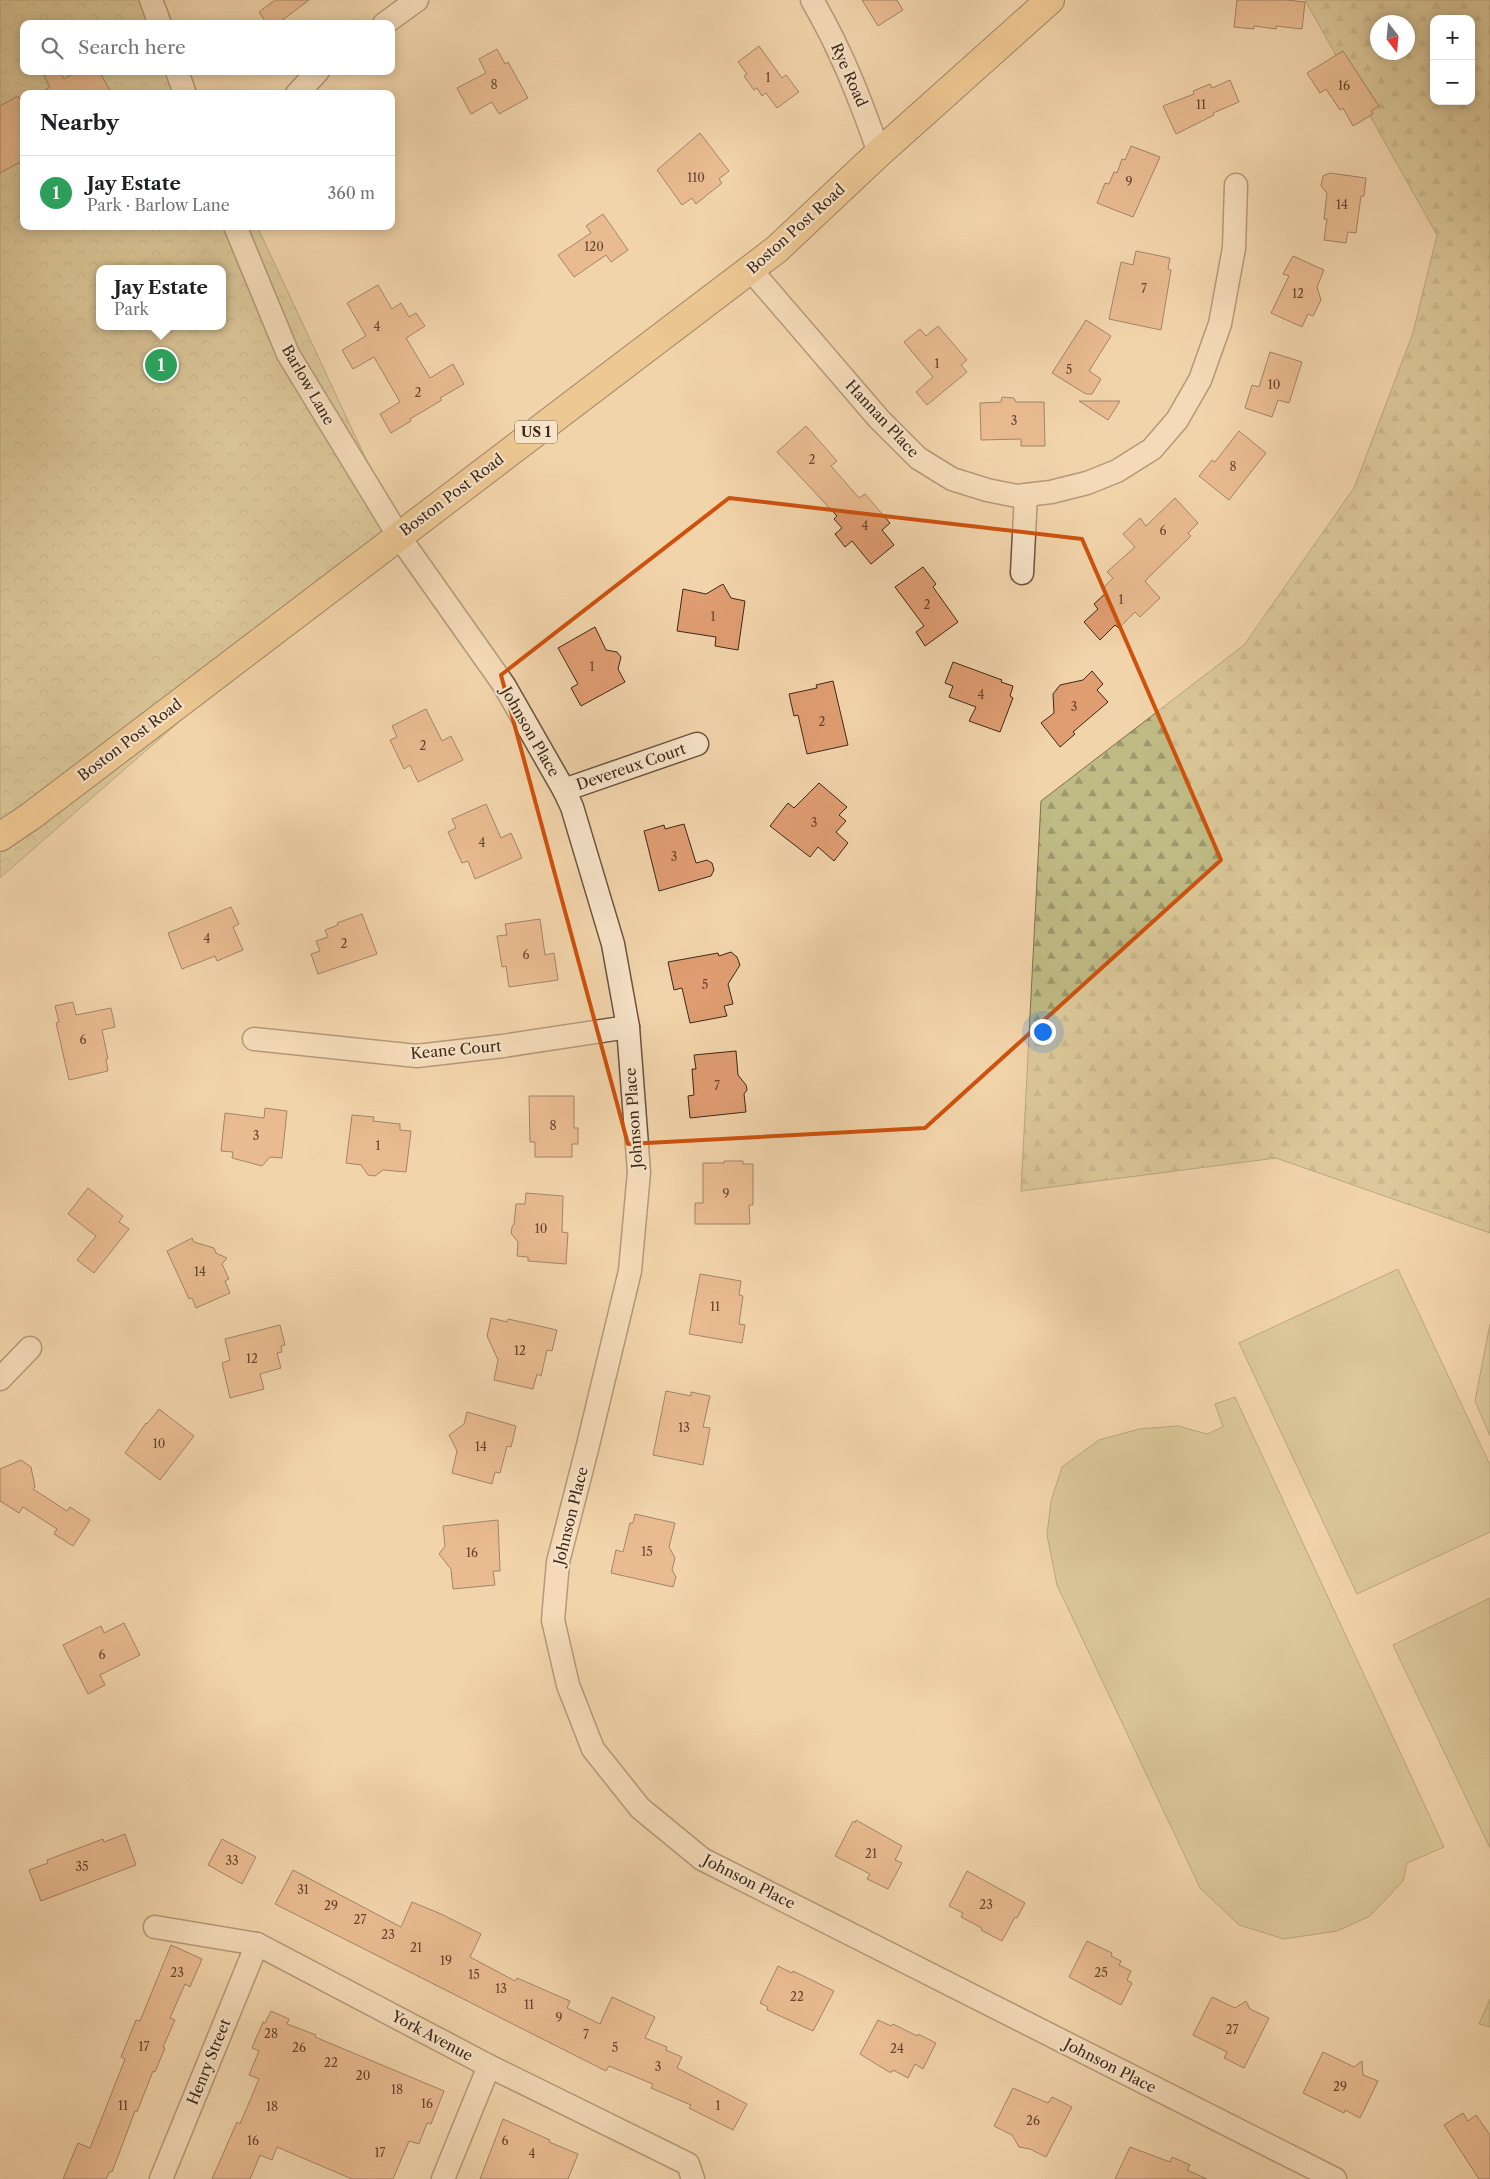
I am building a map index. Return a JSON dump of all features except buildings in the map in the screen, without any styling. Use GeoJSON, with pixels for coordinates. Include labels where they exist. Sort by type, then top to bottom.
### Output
{"type":"FeatureCollection","features":[{"type":"Feature","properties":{"kind":"main road","name":"Boston Post Road"},"geometry":{"type":"LineString","coordinates":[[0,837],[31,816],[398,535],[778,249],[879,152],[1050,0]]}},
{"type":"Feature","properties":{"kind":"street"},"geometry":{"type":"LineString","coordinates":[[151,0],[158,20]]}},
{"type":"Feature","properties":{"kind":"street"},"geometry":{"type":"LineString","coordinates":[[390,20],[417,0]]}},
{"type":"Feature","properties":{"kind":"street","name":"Rye Road"},"geometry":{"type":"LineString","coordinates":[[812,0],[828,27],[858,90],[879,152]]}},
{"type":"Feature","properties":{"kind":"street"},"geometry":{"type":"LineString","coordinates":[[178,75],[184,90]]}},
{"type":"Feature","properties":{"kind":"street"},"geometry":{"type":"LineString","coordinates":[[301,90],[314,75]]}},
{"type":"Feature","properties":{"kind":"street","name":"Hannan Place"},"geometry":{"type":"LineString","coordinates":[[750,270],[879,419],[918,458],[952,479],[987,490],[1017,496],[1051,492],[1087,483],[1117,471],[1152,449],[1177,420],[1200,380],[1220,324],[1234,248],[1236,185]]}},
{"type":"Feature","properties":{"kind":"street","name":"Barlow Lane"},"geometry":{"type":"LineString","coordinates":[[237,230],[288,354],[398,535]]}},
{"type":"Feature","properties":{"kind":"street"},"geometry":{"type":"LineString","coordinates":[[1022,573],[1026,495]]}},
{"type":"Feature","properties":{"kind":"street","name":"Johnson Place"},"geometry":{"type":"LineString","coordinates":[[398,535],[504,685],[572,807],[613,944],[628,1028],[638,1172],[630,1271],[588,1449],[558,1562],[553,1620],[568,1685],[593,1749],[640,1808],[702,1859],[1335,2179]]}},
{"type":"Feature","properties":{"kind":"street","name":"Devereux Court"},"geometry":{"type":"LineString","coordinates":[[564,790],[698,744]]}},
{"type":"Feature","properties":{"kind":"street","name":"Keane Court"},"geometry":{"type":"LineString","coordinates":[[254,1038],[417,1056],[628,1028]]}},
{"type":"Feature","properties":{"kind":"street"},"geometry":{"type":"LineString","coordinates":[[0,1379],[30,1348]]}},
{"type":"Feature","properties":{"kind":"street","name":"York Avenue"},"geometry":{"type":"LineString","coordinates":[[155,1927],[258,1944],[489,2066],[688,2164],[693,2179]]}},
{"type":"Feature","properties":{"kind":"street","name":"Henry Street"},"geometry":{"type":"LineString","coordinates":[[161,2179],[258,1944]]}},
{"type":"Feature","properties":{"kind":"street"},"geometry":{"type":"LineString","coordinates":[[443,2179],[489,2066]]}},
{"type":"Feature","properties":{"kind":"highlighted area"},"geometry":{"type":"Polygon","coordinates":[[[729,498],[1082,539],[1221,860],[925,1128],[628,1144],[501,675],[729,498]]]}},
{"type":"Feature","properties":{"kind":"green space"},"geometry":{"type":"Polygon","coordinates":[[[0,0],[151,0],[160,20],[20,20],[20,75],[186,75],[193,90],[20,90],[20,230],[259,230],[410,553],[398,535],[353,570],[0,878],[0,0]]]}},
{"type":"Feature","properties":{"kind":"green space"},"geometry":{"type":"Polygon","coordinates":[[[1305,0],[1490,0],[1490,1233],[1276,1158],[1021,1191],[1041,801],[1244,645],[1354,488],[1413,333],[1437,235],[1305,0]]]}},
{"type":"Feature","properties":{"kind":"green space"},"geometry":{"type":"Polygon","coordinates":[[[1398,1269],[1490,1465],[1490,1532],[1357,1594],[1239,1343],[1398,1269]]]}},
{"type":"Feature","properties":{"kind":"green space"},"geometry":{"type":"Polygon","coordinates":[[[1490,1324],[1490,1436],[1475,1401],[1490,1324]]]}},
{"type":"Feature","properties":{"kind":"green space"},"geometry":{"type":"Polygon","coordinates":[[[1235,1397],[1444,1847],[1407,1863],[1403,1881],[1370,1916],[1337,1931],[1284,1939],[1239,1925],[1200,1888],[1057,1585],[1047,1535],[1051,1501],[1062,1467],[1099,1440],[1139,1429],[1178,1426],[1207,1434],[1223,1427],[1215,1404],[1235,1397]]]}},
{"type":"Feature","properties":{"kind":"green space"},"geometry":{"type":"Polygon","coordinates":[[[1490,1598],[1490,1848],[1393,1645],[1490,1598]]]}},
{"type":"Feature","properties":{"kind":"green space"},"geometry":{"type":"Polygon","coordinates":[[[1490,1999],[1490,2027],[1479,2024],[1490,1999]]]}},
{"type":"Feature","properties":{"kind":"place","name":"Jay Estate"},"geometry":{"type":"Point","coordinates":[161,365]}}]}
